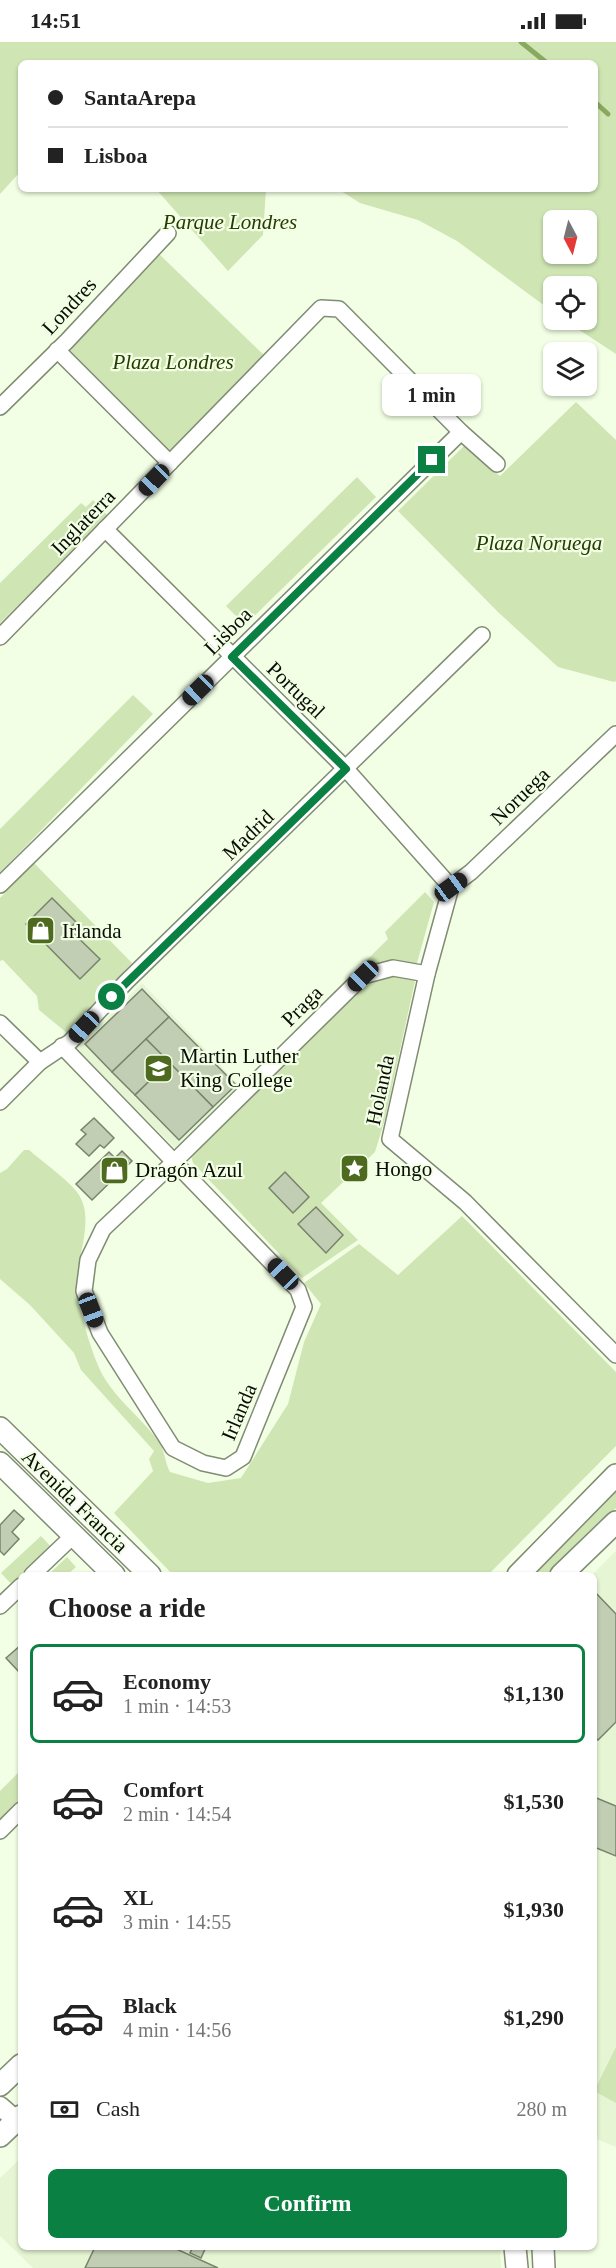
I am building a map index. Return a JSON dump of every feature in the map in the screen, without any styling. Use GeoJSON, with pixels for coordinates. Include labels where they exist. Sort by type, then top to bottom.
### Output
{"type":"FeatureCollection","features":[{"type":"Feature","properties":{"kind":"main road","name":"Avenida Francia"},"geometry":{"type":"LineString","coordinates":[[0,1428],[147,1572]]}},
{"type":"Feature","properties":{"kind":"main road","name":"Avenida Francia"},"geometry":{"type":"LineString","coordinates":[[0,1463],[111,1572]]}},
{"type":"Feature","properties":{"kind":"main road"},"geometry":{"type":"LineString","coordinates":[[521,1572],[616,1475]]}},
{"type":"Feature","properties":{"kind":"main road"},"geometry":{"type":"LineString","coordinates":[[564,1572],[616,1522]]}},
{"type":"Feature","properties":{"kind":"main road"},"geometry":{"type":"LineString","coordinates":[[0,2085],[18,2068]]}},
{"type":"Feature","properties":{"kind":"main road"},"geometry":{"type":"LineString","coordinates":[[0,2136],[18,2119]]}},
{"type":"Feature","properties":{"kind":"main road"},"geometry":{"type":"LineString","coordinates":[[516,2250],[517,2268]]}},
{"type":"Feature","properties":{"kind":"main road"},"geometry":{"type":"LineString","coordinates":[[543,2250],[544,2268]]}},
{"type":"Feature","properties":{"kind":"street","name":"Londres"},"geometry":{"type":"LineString","coordinates":[[0,407],[168,233]]}},
{"type":"Feature","properties":{"kind":"street","name":"Inglaterra"},"geometry":{"type":"LineString","coordinates":[[0,637],[321,308],[339,309],[461,432]]}},
{"type":"Feature","properties":{"kind":"street"},"geometry":{"type":"LineString","coordinates":[[57,350],[170,463]]}},
{"type":"Feature","properties":{"kind":"street"},"geometry":{"type":"LineString","coordinates":[[461,432],[497,464]]}},
{"type":"Feature","properties":{"kind":"street","name":"Lisboa"},"geometry":{"type":"LineString","coordinates":[[0,885],[461,432]]}},
{"type":"Feature","properties":{"kind":"street","name":"Portugal"},"geometry":{"type":"LineString","coordinates":[[105,529],[346,769],[451,887]]}},
{"type":"Feature","properties":{"kind":"street","name":"Madrid"},"geometry":{"type":"LineString","coordinates":[[0,1102],[40,1062],[70,1042],[126,982],[483,635]]}},
{"type":"Feature","properties":{"kind":"street","name":"Noruega"},"geometry":{"type":"LineString","coordinates":[[451,887],[471,872],[616,734]]}},
{"type":"Feature","properties":{"kind":"street","name":"Holanda"},"geometry":{"type":"LineString","coordinates":[[451,887],[427,974],[390,1139],[465,1202],[616,1354]]}},
{"type":"Feature","properties":{"kind":"street","name":"Praga"},"geometry":{"type":"LineString","coordinates":[[174,1163],[363,976],[393,968],[427,974]]}},
{"type":"Feature","properties":{"kind":"street"},"geometry":{"type":"LineString","coordinates":[[0,1023],[40,1062]]}},
{"type":"Feature","properties":{"kind":"street","name":"Irlanda"},"geometry":{"type":"LineString","coordinates":[[62,1047],[298,1290],[304,1307],[243,1457],[226,1468],[203,1463],[173,1448],[100,1334],[84,1291],[88,1260],[103,1229],[174,1163]]}},
{"type":"Feature","properties":{"kind":"street"},"geometry":{"type":"LineString","coordinates":[[35,1572],[74,1535]]}},
{"type":"Feature","properties":{"kind":"street"},"geometry":{"type":"LineString","coordinates":[[0,1606],[18,1589]]}},
{"type":"Feature","properties":{"kind":"street"},"geometry":{"type":"LineString","coordinates":[[0,1831],[18,1813]]}},
{"type":"Feature","properties":{"kind":"street"},"geometry":{"type":"LineString","coordinates":[[0,2106],[18,2117]]}},
{"type":"Feature","properties":{"kind":"shaded area","name":"Martin Luther King College"},"geometry":{"type":"Polygon","coordinates":[[[142,983],[241,1087],[176,1149],[76,1049],[142,983]]]}},
{"type":"Feature","properties":{"kind":"shaded area"},"geometry":{"type":"Polygon","coordinates":[[[616,1551],[616,2147],[597,2139],[597,1572],[595,1572],[616,1551]]]}},
{"type":"Feature","properties":{"kind":"shaded area"},"geometry":{"type":"Polygon","coordinates":[[[18,2161],[18,2250],[500,2250],[501,2268],[33,2268],[0,2236],[0,2178],[18,2161]]]}},
{"type":"Feature","properties":{"kind":"green space"},"geometry":{"type":"Polygon","coordinates":[[[0,42],[616,42],[616,354],[579,330],[597,330],[597,276],[543,276],[543,305],[457,241],[418,220],[360,203],[343,192],[598,192],[598,60],[18,60],[18,174],[0,194],[0,42]]]}},
{"type":"Feature","properties":{"kind":"green space","name":"Parque Londres"},"geometry":{"type":"Polygon","coordinates":[[[159,192],[266,192],[263,235],[228,271],[159,192]]]}},
{"type":"Feature","properties":{"kind":"green space","name":"Plaza Londres"},"geometry":{"type":"Polygon","coordinates":[[[159,254],[269,360],[174,461],[67,354],[159,254]]]}},
{"type":"Feature","properties":{"kind":"green space","name":"Plaza Noruega"},"geometry":{"type":"Polygon","coordinates":[[[576,402],[616,440],[616,681],[614,682],[558,667],[499,613],[398,511],[464,446],[500,476],[576,402]]]}},
{"type":"Feature","properties":{"kind":"green space"},"geometry":{"type":"Polygon","coordinates":[[[357,477],[376,497],[245,625],[226,606],[357,477]]]}},
{"type":"Feature","properties":{"kind":"green space"},"geometry":{"type":"Polygon","coordinates":[[[93,500],[108,516],[0,623],[0,583],[81,503],[86,507],[93,500]]]}},
{"type":"Feature","properties":{"kind":"green space"},"geometry":{"type":"Polygon","coordinates":[[[133,695],[153,714],[0,873],[0,829],[133,695]]]}},
{"type":"Feature","properties":{"kind":"green space"},"geometry":{"type":"Polygon","coordinates":[[[34,863],[132,963],[67,1033],[39,1010],[37,996],[3,960],[0,961],[0,898],[34,863]]]}},
{"type":"Feature","properties":{"kind":"green space"},"geometry":{"type":"Polygon","coordinates":[[[425,892],[434,902],[417,963],[406,965],[393,962],[365,968],[250,1078],[248,1077],[388,939],[385,932],[425,892]]]}},
{"type":"Feature","properties":{"kind":"green space"},"geometry":{"type":"Polygon","coordinates":[[[383,974],[415,981],[385,1119],[375,1152],[321,1203],[358,1240],[302,1278],[193,1163],[191,1156],[368,979],[383,974]]]}},
{"type":"Feature","properties":{"kind":"green space"},"geometry":{"type":"Polygon","coordinates":[[[24,1150],[29,1150],[77,1192],[85,1213],[85,1224],[77,1283],[81,1312],[90,1344],[109,1385],[159,1442],[170,1472],[208,1483],[241,1478],[288,1404],[304,1342],[321,1304],[304,1283],[359,1244],[398,1275],[462,1216],[616,1372],[616,1446],[491,1572],[170,1572],[114,1513],[153,1471],[149,1459],[154,1451],[81,1370],[74,1353],[30,1305],[0,1279],[0,1173],[7,1169],[24,1150]]]}},
{"type":"Feature","properties":{"kind":"green space"},"geometry":{"type":"Polygon","coordinates":[[[616,1489],[616,1508],[550,1572],[531,1572],[616,1489]]]}},
{"type":"Feature","properties":{"kind":"green space"},"geometry":{"type":"Polygon","coordinates":[[[41,1536],[54,1550],[30,1572],[18,1572],[18,1584],[14,1587],[1,1573],[41,1536]]]}},
{"type":"Feature","properties":{"kind":"green space"},"geometry":{"type":"Polygon","coordinates":[[[67,1557],[76,1567],[70,1572],[51,1572],[67,1557]]]}},
{"type":"Feature","properties":{"kind":"green space"},"geometry":{"type":"Polygon","coordinates":[[[18,1773],[18,1810],[0,1828],[0,1791],[18,1773]]]}},
{"type":"Feature","properties":{"kind":"green space"},"geometry":{"type":"Polygon","coordinates":[[[616,2047],[616,2103],[597,2093],[597,2085],[616,2047]]]}},
{"type":"Feature","properties":{"kind":"building"},"geometry":{"type":"Polygon","coordinates":[[[52,898],[76,922],[69,929],[100,959],[80,979],[26,924],[52,898]]]}},
{"type":"Feature","properties":{"kind":"building"},"geometry":{"type":"Polygon","coordinates":[[[142,989],[169,1017],[112,1072],[85,1044],[142,989]]]}},
{"type":"Feature","properties":{"kind":"building"},"geometry":{"type":"Polygon","coordinates":[[[169,1017],[236,1085],[213,1107],[146,1039],[169,1017]]]}},
{"type":"Feature","properties":{"kind":"building"},"geometry":{"type":"Polygon","coordinates":[[[146,1039],[169,1062],[135,1095],[112,1072],[146,1039]]]}},
{"type":"Feature","properties":{"kind":"building"},"geometry":{"type":"Polygon","coordinates":[[[169,1062],[213,1107],[179,1140],[135,1095],[169,1062]]]}},
{"type":"Feature","properties":{"kind":"building"},"geometry":{"type":"Polygon","coordinates":[[[94,1118],[114,1138],[104,1148],[100,1145],[89,1156],[76,1144],[86,1134],[81,1130],[94,1118]]]}},
{"type":"Feature","properties":{"kind":"building"},"geometry":{"type":"Polygon","coordinates":[[[122,1151],[132,1161],[92,1200],[76,1184],[109,1152],[115,1158],[122,1151]]]}},
{"type":"Feature","properties":{"kind":"building"},"geometry":{"type":"Polygon","coordinates":[[[285,1172],[309,1197],[293,1213],[269,1188],[285,1172]]]}},
{"type":"Feature","properties":{"kind":"building"},"geometry":{"type":"Polygon","coordinates":[[[316,1207],[343,1235],[326,1253],[298,1224],[316,1207]]]}},
{"type":"Feature","properties":{"kind":"building"},"geometry":{"type":"Polygon","coordinates":[[[14,1510],[24,1519],[12,1532],[19,1539],[4,1555],[0,1551],[0,1525],[14,1510]]]}},
{"type":"Feature","properties":{"kind":"building"},"geometry":{"type":"Polygon","coordinates":[[[597,1594],[616,1614],[616,1722],[598,1740],[597,1594]]]}},
{"type":"Feature","properties":{"kind":"building"},"geometry":{"type":"Polygon","coordinates":[[[18,1648],[18,1671],[6,1658],[18,1648]]]}},
{"type":"Feature","properties":{"kind":"building"},"geometry":{"type":"Polygon","coordinates":[[[597,1798],[616,1806],[616,1856],[597,1848],[597,1798]]]}},
{"type":"Feature","properties":{"kind":"building"},"geometry":{"type":"Polygon","coordinates":[[[94,2250],[179,2250],[218,2268],[85,2268],[94,2250]]]}},
{"type":"Feature","properties":{"kind":"building"},"geometry":{"type":"Polygon","coordinates":[[[192,2250],[205,2250],[201,2258],[190,2253],[192,2250]]]}},
{"type":"Feature","properties":{"kind":"waterway"},"geometry":{"type":"LineString","coordinates":[[521,42],[543,60]]}},
{"type":"Feature","properties":{"kind":"waterway"},"geometry":{"type":"LineString","coordinates":[[598,105],[608,114]]}},
{"type":"Feature","properties":{"kind":"place","name":"Irlanda"},"geometry":{"type":"Point","coordinates":[41,931]}},
{"type":"Feature","properties":{"kind":"place","name":"Martin Luther King College"},"geometry":{"type":"Point","coordinates":[159,1068]}},
{"type":"Feature","properties":{"kind":"place","name":"Hongo"},"geometry":{"type":"Point","coordinates":[354,1169]}},
{"type":"Feature","properties":{"kind":"place","name":"Dragón Azul"},"geometry":{"type":"Point","coordinates":[114,1170]}},
{"type":"Feature","properties":{"kind":"route"},"geometry":{"type":"LineString","coordinates":[[112,997],[346,769],[232,657],[432,460]]}}]}
